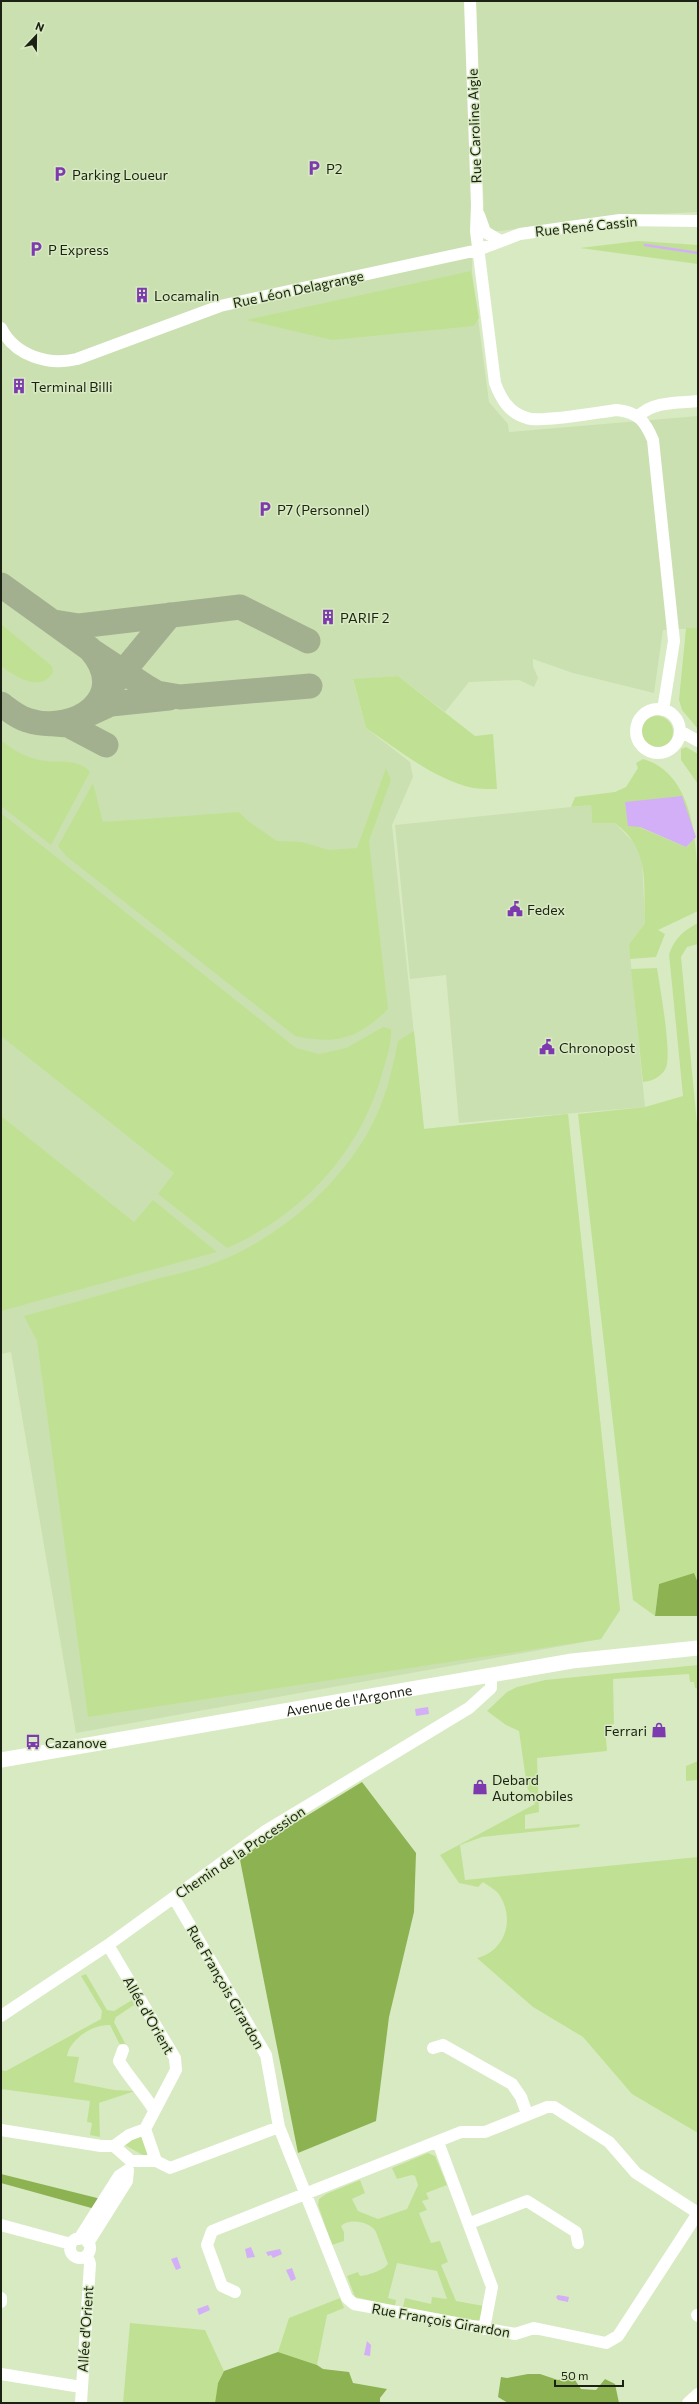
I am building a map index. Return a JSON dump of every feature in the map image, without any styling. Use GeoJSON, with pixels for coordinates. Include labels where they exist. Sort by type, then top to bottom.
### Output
{"type":"FeatureCollection","features":[{"type":"Feature","properties":{"kind":"main road","name":"Avenue de l'Argonne"},"geometry":{"type":"LineString","coordinates":[[1,1760],[491,1674],[608,1656],[698,1648]]}},
{"type":"Feature","properties":{"kind":"street","name":"Rue Caroline Aigle"},"geometry":{"type":"LineString","coordinates":[[470,1],[477,208],[476,231],[495,383],[500,398],[511,410],[528,419],[617,410],[629,411],[639,416]]}},
{"type":"Feature","properties":{"kind":"street"},"geometry":{"type":"LineString","coordinates":[[477,208],[485,232],[499,240]]}},
{"type":"Feature","properties":{"kind":"street","name":"Rue René Cassin"},"geometry":{"type":"LineString","coordinates":[[478,250],[499,240],[520,234],[597,223],[640,220],[698,221]]}},
{"type":"Feature","properties":{"kind":"street","name":"Rue Léon Delagrange"},"geometry":{"type":"LineString","coordinates":[[1,328],[14,345],[31,355],[60,362],[77,358],[220,306],[478,250]]}},
{"type":"Feature","properties":{"kind":"street"},"geometry":{"type":"LineString","coordinates":[[663,710],[674,641],[653,440],[648,427],[639,416],[643,411],[658,406],[698,401]]}},
{"type":"Feature","properties":{"kind":"street"},"geometry":{"type":"LineString","coordinates":[[663,710],[675,718],[680,731],[676,743],[666,752],[654,753],[642,747],[636,736],[638,723],[646,713],[651,711],[663,710]]}},
{"type":"Feature","properties":{"kind":"street"},"geometry":{"type":"LineString","coordinates":[[680,731],[698,741]]}},
{"type":"Feature","properties":{"kind":"street","name":"Chemin de la Procession"},"geometry":{"type":"LineString","coordinates":[[1,2016],[108,1945],[264,1832],[469,1708],[491,1688],[491,1674]]}},
{"type":"Feature","properties":{"kind":"street","name":"Rue François Girardon"},"geometry":{"type":"LineString","coordinates":[[174,1898],[266,2055],[279,2127],[347,2298],[354,2304],[515,2334],[534,2328],[606,2343],[618,2336],[698,2213],[636,2173],[609,2142],[554,2107],[547,2107],[527,2114],[485,2132],[461,2132],[306,2194]]}},
{"type":"Feature","properties":{"kind":"street","name":"Allée d'Orient"},"geometry":{"type":"LineString","coordinates":[[108,1945],[175,2058],[176,2070],[145,2129]]}},
{"type":"Feature","properties":{"kind":"street"},"geometry":{"type":"LineString","coordinates":[[433,2048],[443,2045],[512,2084],[521,2097],[527,2114]]}},
{"type":"Feature","properties":{"kind":"street"},"geometry":{"type":"LineString","coordinates":[[123,2050],[119,2061],[132,2082],[141,2089],[154,2110]]}},
{"type":"Feature","properties":{"kind":"street"},"geometry":{"type":"LineString","coordinates":[[129,2165],[156,2161],[170,2168],[279,2127]]}},
{"type":"Feature","properties":{"kind":"street"},"geometry":{"type":"LineString","coordinates":[[1,2130],[101,2146],[114,2146],[129,2135],[145,2129],[156,2161]]}},
{"type":"Feature","properties":{"kind":"street"},"geometry":{"type":"LineString","coordinates":[[438,2142],[470,2224],[492,2287],[484,2329]]}},
{"type":"Feature","properties":{"kind":"street"},"geometry":{"type":"LineString","coordinates":[[1,2225],[81,2245],[128,2181],[129,2165],[114,2146]]}},
{"type":"Feature","properties":{"kind":"street"},"geometry":{"type":"LineString","coordinates":[[235,2292],[222,2286],[207,2245],[212,2231],[306,2194]]}},
{"type":"Feature","properties":{"kind":"street"},"geometry":{"type":"LineString","coordinates":[[470,2224],[527,2201],[576,2232],[578,2243]]}},
{"type":"Feature","properties":{"kind":"street","name":"Allée d'Orient"},"geometry":{"type":"LineString","coordinates":[[81,2245],[90,2264],[81,2403]]}},
{"type":"Feature","properties":{"kind":"street"},"geometry":{"type":"LineString","coordinates":[[1,2374],[82,2387]]}},
{"type":"Feature","properties":{"kind":"street"},"geometry":{"type":"LineString","coordinates":[[688,2403],[698,2394]]}},
{"type":"Feature","properties":{"kind":"shaded area"},"geometry":{"type":"Polygon","coordinates":[[[1,1],[465,1],[473,232],[472,272],[489,402],[508,424],[509,432],[698,416],[698,628],[663,630],[654,693],[573,673],[533,659],[533,666],[538,678],[534,687],[519,680],[469,682],[445,712],[398,676],[353,680],[366,728],[410,762],[413,777],[392,825],[424,1129],[568,1114],[620,1610],[601,1639],[76,1733],[11,1352],[1,1354],[1,1]]]}},
{"type":"Feature","properties":{"kind":"shaded area"},"geometry":{"type":"Polygon","coordinates":[[[476,1],[698,1],[698,212],[601,217],[501,231],[495,231],[490,227],[484,213],[476,1]]]}},
{"type":"Feature","properties":{"kind":"shaded area"},"geometry":{"type":"Polygon","coordinates":[[[638,241],[698,245],[698,264],[580,248],[638,241]]]}},
{"type":"Feature","properties":{"kind":"shaded area"},"geometry":{"type":"Polygon","coordinates":[[[471,271],[479,318],[474,326],[332,340],[246,320],[471,271]]]}},
{"type":"Feature","properties":{"kind":"shaded area"},"geometry":{"type":"Polygon","coordinates":[[[1,624],[52,666],[53,672],[48,678],[42,682],[27,681],[1,666],[1,624]]]}},
{"type":"Feature","properties":{"kind":"shaded area"},"geometry":{"type":"Polygon","coordinates":[[[686,628],[698,628],[698,729],[682,710],[679,700],[686,628]]]}},
{"type":"Feature","properties":{"kind":"shaded area"},"geometry":{"type":"Polygon","coordinates":[[[398,676],[475,736],[493,734],[497,789],[473,788],[445,778],[417,763],[366,728],[353,679],[398,676]]]}},
{"type":"Feature","properties":{"kind":"shaded area"},"geometry":{"type":"Polygon","coordinates":[[[654,716],[660,716],[670,723],[673,732],[672,738],[666,745],[660,748],[654,748],[644,741],[641,735],[641,729],[648,719],[654,716]]]}},
{"type":"Feature","properties":{"kind":"shaded area"},"geometry":{"type":"Polygon","coordinates":[[[1,740],[15,750],[29,757],[47,761],[79,764],[90,772],[51,845],[1,806],[1,740]]]}},
{"type":"Feature","properties":{"kind":"shaded area"},"geometry":{"type":"Polygon","coordinates":[[[686,747],[698,754],[698,784],[681,760],[681,749],[686,747]]]}},
{"type":"Feature","properties":{"kind":"shaded area"},"geometry":{"type":"Polygon","coordinates":[[[643,759],[661,768],[675,782],[685,800],[692,821],[694,837],[639,827],[686,847],[695,838],[698,911],[658,930],[665,934],[656,957],[630,959],[629,944],[645,923],[644,881],[640,856],[635,844],[627,833],[615,823],[592,823],[591,805],[571,807],[575,797],[615,792],[626,787],[638,768],[636,763],[643,759]]]}},
{"type":"Feature","properties":{"kind":"shaded area"},"geometry":{"type":"Polygon","coordinates":[[[386,768],[391,780],[369,841],[388,1009],[367,1027],[346,1037],[323,1040],[295,1036],[66,856],[58,846],[93,783],[103,822],[239,812],[248,821],[277,841],[302,842],[329,850],[357,848],[386,768]]]}},
{"type":"Feature","properties":{"kind":"shaded area"},"geometry":{"type":"Polygon","coordinates":[[[682,796],[696,837],[686,847],[640,827],[628,826],[625,802],[682,796]]]}},
{"type":"Feature","properties":{"kind":"shaded area"},"geometry":{"type":"Polygon","coordinates":[[[591,805],[592,823],[615,823],[637,846],[642,858],[645,923],[629,944],[645,1107],[459,1123],[446,975],[410,979],[395,825],[591,805]]]}},
{"type":"Feature","properties":{"kind":"shaded area"},"geometry":{"type":"Polygon","coordinates":[[[1,813],[296,1048],[319,1054],[346,1048],[383,1027],[391,1029],[390,1046],[387,1058],[372,1103],[359,1130],[343,1155],[324,1179],[303,1200],[254,1235],[227,1248],[158,1194],[174,1173],[1,1036],[1,813]]]}},
{"type":"Feature","properties":{"kind":"shaded area"},"geometry":{"type":"Polygon","coordinates":[[[698,923],[698,944],[687,947],[681,957],[698,1134],[698,1583],[693,1574],[659,1584],[655,1616],[633,1600],[578,1114],[645,1107],[683,1096],[669,954],[680,936],[698,923]]]}},
{"type":"Feature","properties":{"kind":"shaded area"},"geometry":{"type":"Polygon","coordinates":[[[657,968],[667,1035],[667,1060],[666,1068],[659,1076],[653,1080],[643,1082],[631,969],[657,968]]]}},
{"type":"Feature","properties":{"kind":"shaded area"},"geometry":{"type":"Polygon","coordinates":[[[414,1031],[424,1129],[568,1114],[620,1610],[601,1639],[88,1717],[37,1341],[24,1316],[209,1265],[241,1251],[289,1221],[311,1203],[331,1182],[349,1161],[365,1138],[384,1096],[398,1041],[414,1031]]]}},
{"type":"Feature","properties":{"kind":"shaded area"},"geometry":{"type":"Polygon","coordinates":[[[1,1116],[134,1222],[153,1200],[217,1252],[1,1311],[1,1116]]]}},
{"type":"Feature","properties":{"kind":"shaded area"},"geometry":{"type":"Polygon","coordinates":[[[698,1665],[698,1689],[695,1688],[694,1682],[690,1682],[689,1674],[613,1679],[614,1724],[605,1726],[607,1751],[537,1758],[539,1812],[525,1815],[525,1829],[580,1824],[579,1827],[482,1837],[460,1845],[465,1880],[698,1857],[698,2133],[632,2094],[583,2037],[533,2007],[477,1958],[495,1949],[501,1942],[507,1924],[507,1915],[504,1905],[497,1892],[483,1882],[478,1887],[459,1883],[440,1855],[535,1804],[527,1787],[519,1731],[506,1725],[487,1711],[507,1692],[517,1687],[545,1680],[698,1665]]]}},
{"type":"Feature","properties":{"kind":"shaded area"},"geometry":{"type":"Polygon","coordinates":[[[428,1707],[429,1714],[416,1716],[415,1709],[428,1707]]]}},
{"type":"Feature","properties":{"kind":"shaded area"},"geometry":{"type":"Polygon","coordinates":[[[698,1761],[698,1780],[686,1781],[686,1766],[698,1761]]]}},
{"type":"Feature","properties":{"kind":"shaded area"},"geometry":{"type":"Polygon","coordinates":[[[86,1974],[107,2010],[114,2011],[132,2000],[134,2005],[116,2017],[114,2022],[128,2049],[119,2043],[110,2025],[103,2025],[90,2030],[77,2038],[67,2056],[79,2057],[74,2082],[114,2090],[135,2091],[99,2103],[100,2137],[90,2135],[92,2123],[87,2122],[90,2101],[1,2089],[1,2070],[6,2071],[101,2019],[102,2011],[81,1976],[86,1974]]]}},
{"type":"Feature","properties":{"kind":"shaded area"},"geometry":{"type":"Polygon","coordinates":[[[141,2136],[150,2156],[148,2158],[125,2145],[127,2142],[141,2136]]]}},
{"type":"Feature","properties":{"kind":"shaded area"},"geometry":{"type":"Polygon","coordinates":[[[428,2153],[435,2156],[447,2185],[426,2193],[429,2199],[422,2201],[427,2210],[419,2213],[431,2243],[440,2241],[448,2262],[441,2265],[456,2301],[484,2306],[480,2320],[403,2307],[405,2298],[431,2304],[432,2297],[447,2299],[437,2271],[397,2263],[388,2298],[396,2300],[395,2306],[355,2297],[347,2276],[358,2272],[360,2276],[371,2274],[379,2271],[388,2264],[376,2232],[369,2225],[364,2223],[354,2221],[349,2222],[341,2226],[344,2232],[344,2241],[332,2245],[318,2205],[319,2199],[326,2194],[360,2180],[365,2193],[352,2199],[358,2211],[378,2219],[407,2209],[418,2185],[415,2176],[412,2175],[397,2179],[392,2168],[428,2153]]]}},
{"type":"Feature","properties":{"kind":"shaded area"},"geometry":{"type":"Polygon","coordinates":[[[251,2247],[255,2257],[247,2258],[245,2249],[251,2247]]]}},
{"type":"Feature","properties":{"kind":"shaded area"},"geometry":{"type":"Polygon","coordinates":[[[280,2249],[282,2254],[273,2258],[271,2255],[268,2256],[266,2252],[280,2249]]]}},
{"type":"Feature","properties":{"kind":"shaded area"},"geometry":{"type":"Polygon","coordinates":[[[177,2257],[181,2268],[176,2270],[171,2259],[177,2257]]]}},
{"type":"Feature","properties":{"kind":"shaded area"},"geometry":{"type":"Polygon","coordinates":[[[292,2268],[296,2279],[291,2281],[286,2270],[292,2268]]]}},
{"type":"Feature","properties":{"kind":"shaded area"},"geometry":{"type":"Polygon","coordinates":[[[558,2295],[569,2297],[568,2302],[558,2300],[556,2297],[558,2295]]]}},
{"type":"Feature","properties":{"kind":"shaded area"},"geometry":{"type":"Polygon","coordinates":[[[340,2298],[344,2308],[327,2315],[317,2365],[278,2352],[289,2318],[340,2298]]]}},
{"type":"Feature","properties":{"kind":"shaded area"},"geometry":{"type":"Polygon","coordinates":[[[208,2305],[210,2310],[199,2315],[197,2309],[208,2305]]]}},
{"type":"Feature","properties":{"kind":"shaded area"},"geometry":{"type":"Polygon","coordinates":[[[130,2323],[205,2330],[224,2371],[218,2383],[215,2403],[123,2403],[130,2323]]]}},
{"type":"Feature","properties":{"kind":"shaded area"},"geometry":{"type":"Polygon","coordinates":[[[367,2341],[371,2345],[370,2356],[364,2355],[367,2341]]]}},
{"type":"Feature","properties":{"kind":"green space"},"geometry":{"type":"Polygon","coordinates":[[[694,1573],[698,1583],[698,1616],[655,1616],[659,1584],[694,1573]]]}},
{"type":"Feature","properties":{"kind":"green space"},"geometry":{"type":"Polygon","coordinates":[[[362,1782],[416,1853],[414,1912],[389,2017],[376,2121],[298,2153],[240,1860],[259,1845],[362,1782]]]}},
{"type":"Feature","properties":{"kind":"green space"},"geometry":{"type":"Polygon","coordinates":[[[1,2174],[101,2199],[95,2209],[1,2183],[1,2174]]]}},
{"type":"Feature","properties":{"kind":"green space"},"geometry":{"type":"Polygon","coordinates":[[[278,2352],[317,2365],[323,2369],[349,2372],[353,2383],[387,2389],[380,2398],[380,2403],[215,2403],[218,2383],[224,2371],[278,2352]]]}},
{"type":"Feature","properties":{"kind":"green space"},"geometry":{"type":"Polygon","coordinates":[[[528,2374],[540,2374],[558,2380],[573,2377],[581,2389],[596,2390],[605,2379],[615,2384],[619,2403],[508,2403],[498,2397],[501,2377],[507,2378],[528,2374]]]}},
{"type":"Feature","properties":{"kind":"waterway"},"geometry":{"type":"LineString","coordinates":[[645,245],[698,253]]}},
{"type":"Feature","properties":{"kind":"taxiway"},"geometry":{"type":"LineString","coordinates":[[1,585],[90,649],[101,666],[105,683],[101,697],[92,708],[79,717],[63,722],[45,724],[23,719],[1,704]]}},
{"type":"Feature","properties":{"kind":"taxiway"},"geometry":{"type":"LineString","coordinates":[[54,622],[79,626],[240,607],[308,641]]}},
{"type":"Feature","properties":{"kind":"taxiway"},"geometry":{"type":"LineString","coordinates":[[113,684],[170,615]]}},
{"type":"Feature","properties":{"kind":"taxiway"},"geometry":{"type":"LineString","coordinates":[[92,651],[157,693],[180,697],[310,686]]}},
{"type":"Feature","properties":{"kind":"taxiway"},"geometry":{"type":"LineString","coordinates":[[87,715],[111,704],[169,698]]}},
{"type":"Feature","properties":{"kind":"taxiway"},"geometry":{"type":"LineString","coordinates":[[55,724],[68,725],[106,745]]}},
{"type":"Feature","properties":{"kind":"place","name":"P2"},"geometry":{"type":"Point","coordinates":[314,168]}},
{"type":"Feature","properties":{"kind":"place","name":"Parking Loueur"},"geometry":{"type":"Point","coordinates":[60,174]}},
{"type":"Feature","properties":{"kind":"place","name":"P Express"},"geometry":{"type":"Point","coordinates":[36,249]}},
{"type":"Feature","properties":{"kind":"place","name":"Locamalin"},"geometry":{"type":"Point","coordinates":[142,295]}},
{"type":"Feature","properties":{"kind":"place","name":"Terminal Billi"},"geometry":{"type":"Point","coordinates":[19,386]}},
{"type":"Feature","properties":{"kind":"place","name":"P7 (Personnel)"},"geometry":{"type":"Point","coordinates":[265,509]}},
{"type":"Feature","properties":{"kind":"place","name":"PARIF 2"},"geometry":{"type":"Point","coordinates":[328,617]}},
{"type":"Feature","properties":{"kind":"place","name":"Fedex"},"geometry":{"type":"Point","coordinates":[515,909]}},
{"type":"Feature","properties":{"kind":"place","name":"Chronopost"},"geometry":{"type":"Point","coordinates":[547,1047]}},
{"type":"Feature","properties":{"kind":"place","name":"Ferrari"},"geometry":{"type":"Point","coordinates":[659,1730]}},
{"type":"Feature","properties":{"kind":"place","name":"Cazanove"},"geometry":{"type":"Point","coordinates":[33,1742]}},
{"type":"Feature","properties":{"kind":"place","name":"Debard Automobiles"},"geometry":{"type":"Point","coordinates":[480,1787]}}]}
